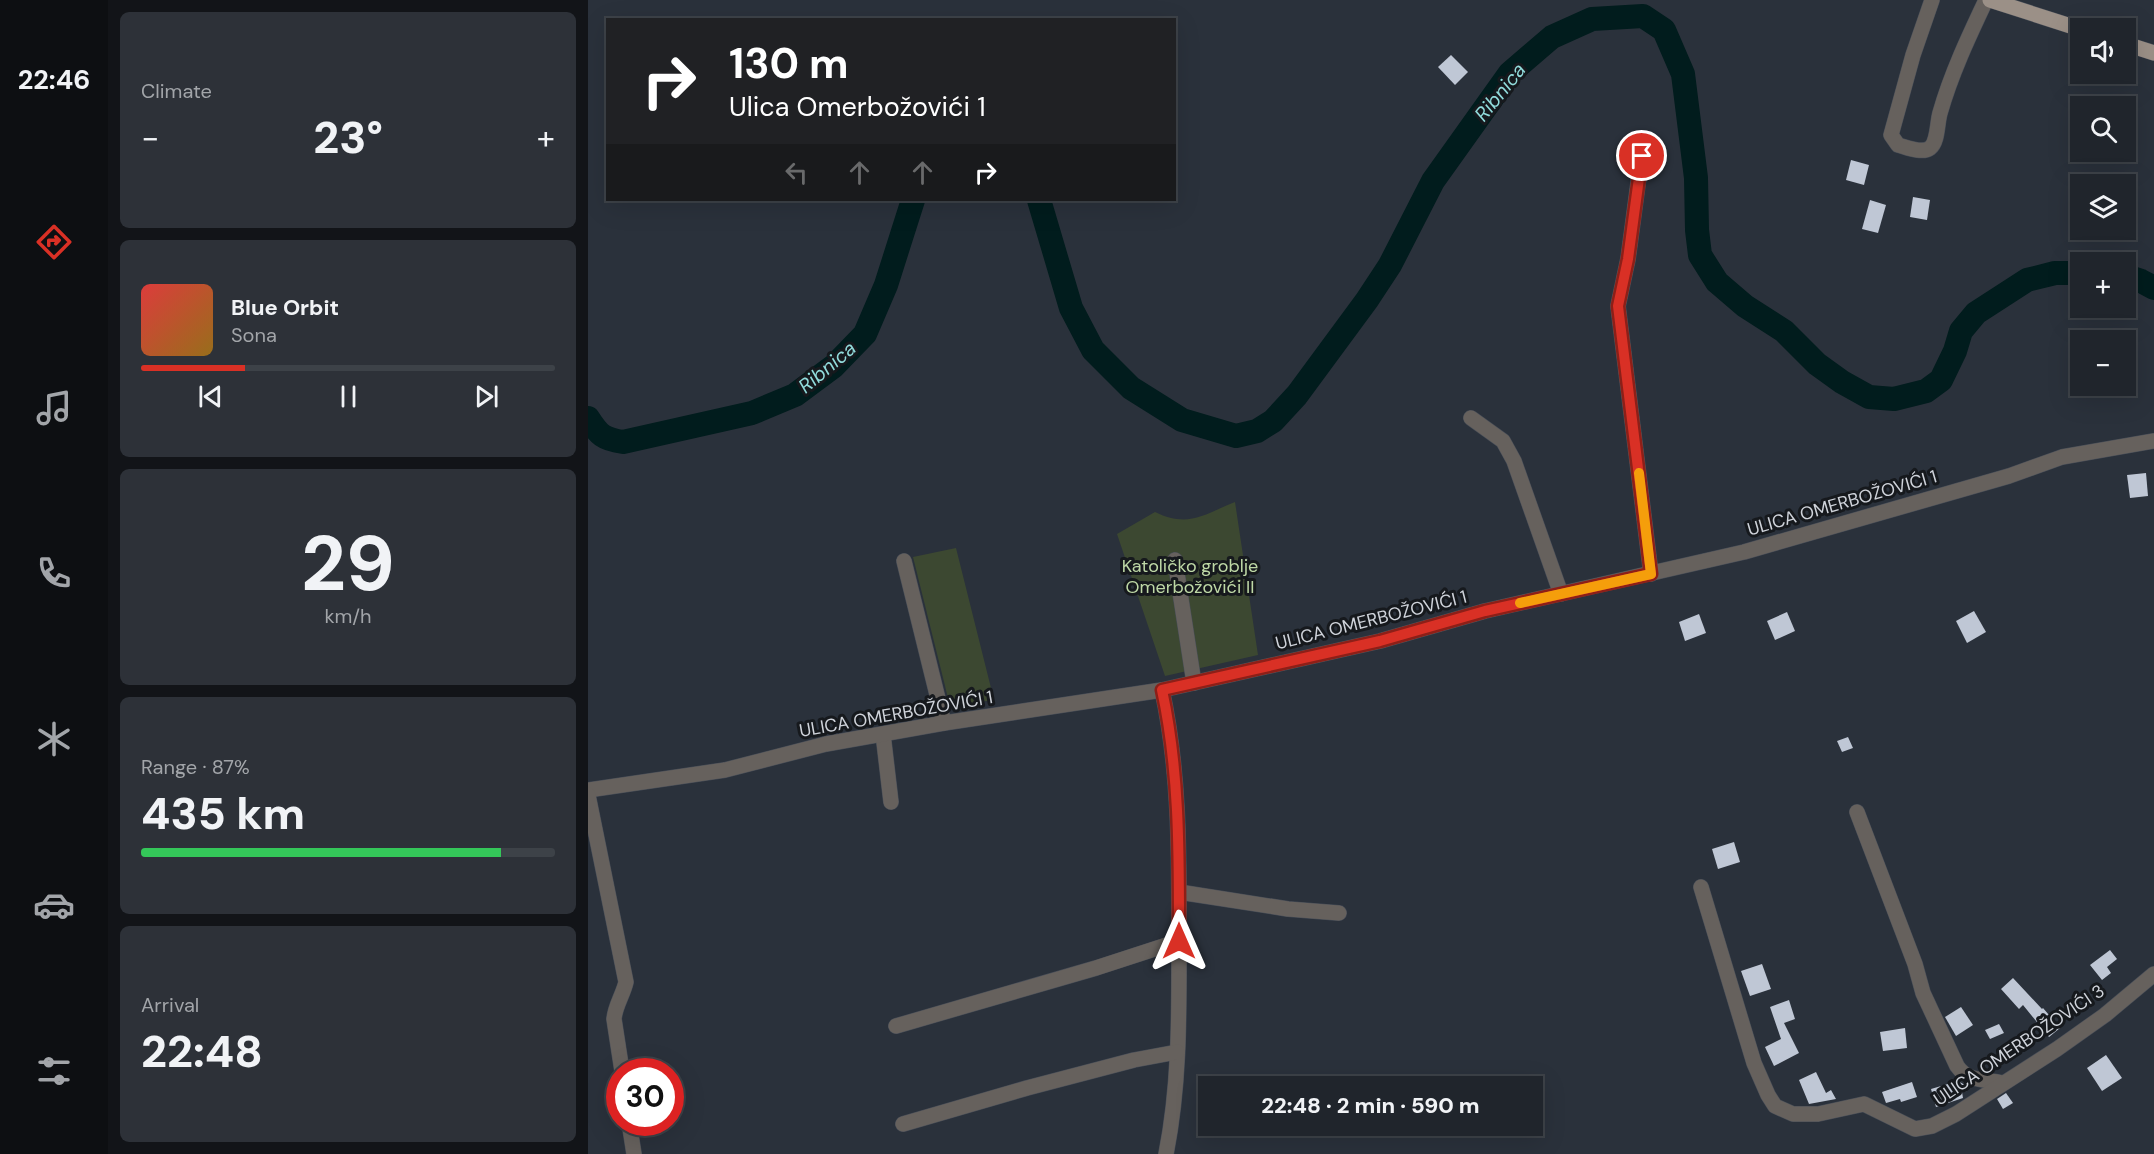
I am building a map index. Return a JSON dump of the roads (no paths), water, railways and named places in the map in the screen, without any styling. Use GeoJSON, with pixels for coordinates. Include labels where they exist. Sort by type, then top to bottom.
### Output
{"type":"FeatureCollection","features":[{"type":"Feature","properties":{"kind":"main road"},"geometry":{"type":"LineString","coordinates":[[1988,0],[2070,26]]}},
{"type":"Feature","properties":{"kind":"main road"},"geometry":{"type":"LineString","coordinates":[[2136,47],[2154,53]]}},
{"type":"Feature","properties":{"kind":"street"},"geometry":{"type":"LineString","coordinates":[[1932,0],[1913,55],[1891,135],[1898,145],[1924,151],[1931,148],[1934,142],[1940,113],[1968,40],[1988,0]]}},
{"type":"Feature","properties":{"kind":"street"},"geometry":{"type":"LineString","coordinates":[[1642,154],[1628,259],[1618,306],[1651,574]]}},
{"type":"Feature","properties":{"kind":"street"},"geometry":{"type":"LineString","coordinates":[[1471,418],[1503,441],[1514,461],[1561,594]]}},
{"type":"Feature","properties":{"kind":"street","name":"ULICA OMERBOŽOVIĆI 1"},"geometry":{"type":"LineString","coordinates":[[588,790],[725,770],[826,744],[1194,683],[1380,641],[1485,611],[1766,546],[2009,476],[2062,457],[2154,441]]}},
{"type":"Feature","properties":{"kind":"street"},"geometry":{"type":"LineString","coordinates":[[1175,560],[1194,683]]}},
{"type":"Feature","properties":{"kind":"street"},"geometry":{"type":"LineString","coordinates":[[903,561],[944,723]]}},
{"type":"Feature","properties":{"kind":"street"},"geometry":{"type":"LineString","coordinates":[[1162,690],[1173,753],[1180,846],[1177,1052],[1172,1126],[1164,1153]]}},
{"type":"Feature","properties":{"kind":"street"},"geometry":{"type":"LineString","coordinates":[[883,734],[891,802]]}},
{"type":"Feature","properties":{"kind":"street"},"geometry":{"type":"LineString","coordinates":[[588,795],[626,982],[623,996],[615,1010],[614,1019],[620,1058]]}},
{"type":"Feature","properties":{"kind":"street"},"geometry":{"type":"LineString","coordinates":[[1857,812],[1915,964],[1923,993],[1957,1066],[1971,1079],[1988,1079],[2002,1083]]}},
{"type":"Feature","properties":{"kind":"street","name":"ULICA OMERBOŽOVIĆI 3"},"geometry":{"type":"LineString","coordinates":[[1701,887],[1754,1063],[1775,1106],[1793,1114],[1818,1114],[1864,1104],[1916,1129],[1932,1126],[1956,1114],[2105,1015],[2154,974]]}},
{"type":"Feature","properties":{"kind":"street"},"geometry":{"type":"LineString","coordinates":[[1179,892],[1288,909],[1340,913]]}},
{"type":"Feature","properties":{"kind":"street"},"geometry":{"type":"LineString","coordinates":[[896,1026],[1096,968],[1179,941]]}},
{"type":"Feature","properties":{"kind":"street"},"geometry":{"type":"LineString","coordinates":[[903,1124],[1091,1071],[1154,1055],[1177,1052]]}},
{"type":"Feature","properties":{"kind":"street"},"geometry":{"type":"LineString","coordinates":[[631,1136],[634,1154]]}},
{"type":"Feature","properties":{"kind":"waterway","name":"Ribnica"},"geometry":{"type":"LineString","coordinates":[[1039,201],[1071,308],[1093,350],[1131,388],[1182,420],[1236,436],[1257,431],[1273,421],[1297,395],[1367,300],[1390,265],[1433,181],[1510,73],[1552,37],[1592,19],[1643,16],[1664,30],[1683,74],[1696,178],[1700,255],[1717,282],[1745,306],[1784,331],[1817,364],[1842,382],[1869,397],[1894,399],[1926,391],[1941,380],[1955,351],[1961,331],[1976,313],[2027,280],[2055,273],[2070,273]]}},
{"type":"Feature","properties":{"kind":"waterway","name":"Ribnica"},"geometry":{"type":"LineString","coordinates":[[588,418],[602,435],[623,442],[752,413],[795,395],[834,366],[865,334],[886,285],[913,201]]}},
{"type":"Feature","properties":{"kind":"waterway","name":"Ribnica"},"geometry":{"type":"LineString","coordinates":[[2136,279],[2154,288]]}},
{"type":"Feature","properties":{"kind":"park label","name":"Katoličko groblje Omerbožovići II"},"geometry":{"type":"Point","coordinates":[1190,576]}}]}
